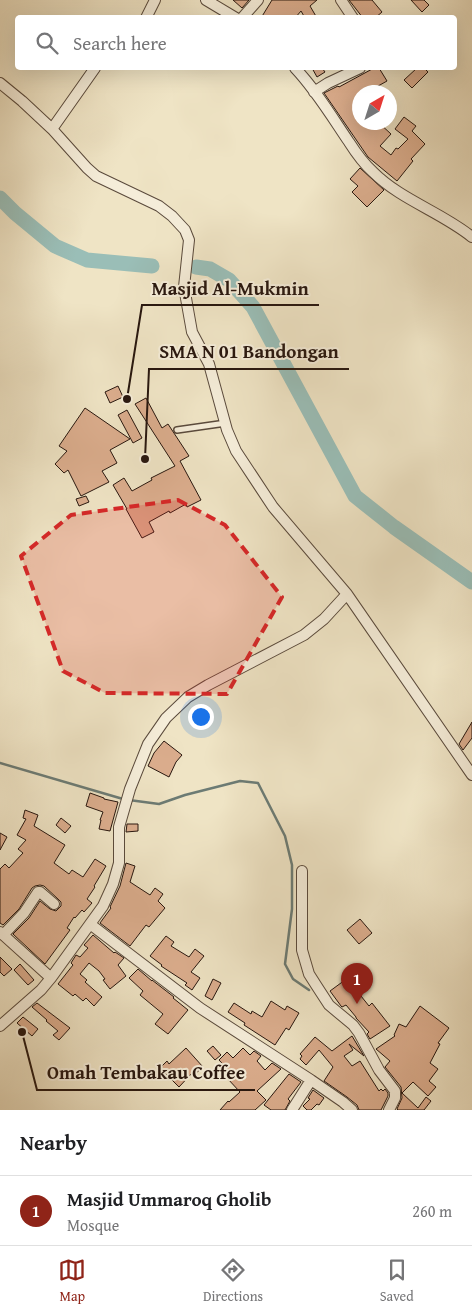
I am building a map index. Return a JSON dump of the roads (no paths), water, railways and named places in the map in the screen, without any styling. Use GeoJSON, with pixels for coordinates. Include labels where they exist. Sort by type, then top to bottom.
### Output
{"type":"FeatureCollection","features":[{"type":"Feature","properties":{"kind":"street"},"geometry":{"type":"LineString","coordinates":[[148,15],[155,0]]}},
{"type":"Feature","properties":{"kind":"street"},"geometry":{"type":"LineString","coordinates":[[206,0],[231,15]]}},
{"type":"Feature","properties":{"kind":"street"},"geometry":{"type":"LineString","coordinates":[[245,15],[258,0]]}},
{"type":"Feature","properties":{"kind":"street"},"geometry":{"type":"LineString","coordinates":[[341,0],[351,15]]}},
{"type":"Feature","properties":{"kind":"street"},"geometry":{"type":"LineString","coordinates":[[52,129],[94,70]]}},
{"type":"Feature","properties":{"kind":"street"},"geometry":{"type":"LineString","coordinates":[[297,70],[363,162],[374,173],[396,191],[441,216],[472,237]]}},
{"type":"Feature","properties":{"kind":"street"},"geometry":{"type":"LineString","coordinates":[[314,92],[356,70]]}},
{"type":"Feature","properties":{"kind":"street"},"geometry":{"type":"LineString","coordinates":[[0,83],[52,129],[96,176],[159,206],[185,230],[189,240],[184,287],[192,332],[209,364],[236,451],[273,507],[347,594],[472,775]]}},
{"type":"Feature","properties":{"kind":"street"},"geometry":{"type":"LineString","coordinates":[[0,1026],[41,990],[103,906],[113,884],[118,863],[119,827],[130,789],[148,744],[166,718],[188,697],[304,635],[324,619],[347,594]]}},
{"type":"Feature","properties":{"kind":"street"},"geometry":{"type":"LineString","coordinates":[[302,871],[302,950],[304,962],[309,974],[330,1005],[353,1025],[359,1033],[380,1070],[395,1091],[395,1098],[390,1110]]}},
{"type":"Feature","properties":{"kind":"street"},"geometry":{"type":"LineString","coordinates":[[51,978],[2,933],[24,913],[38,892],[54,904]]}},
{"type":"Feature","properties":{"kind":"street"},"geometry":{"type":"LineString","coordinates":[[90,924],[200,1008],[344,1102],[352,1110]]}},
{"type":"Feature","properties":{"kind":"street"},"geometry":{"type":"LineString","coordinates":[[292,1110],[311,1080]]}},
{"type":"Feature","properties":{"kind":"lane"},"geometry":{"type":"LineString","coordinates":[[177,430],[226,423]]}},
{"type":"Feature","properties":{"kind":"waterway"},"geometry":{"type":"LineString","coordinates":[[0,198],[55,246],[87,260],[152,266]]}},
{"type":"Feature","properties":{"kind":"waterway"},"geometry":{"type":"LineString","coordinates":[[196,267],[210,269],[229,280],[253,307],[355,496],[394,527],[472,582]]}},
{"type":"Feature","properties":{"kind":"waterway"},"geometry":{"type":"LineString","coordinates":[[0,763],[123,799]]}},
{"type":"Feature","properties":{"kind":"waterway"},"geometry":{"type":"LineString","coordinates":[[129,800],[159,804],[185,795],[240,781],[258,783],[285,836],[292,865],[292,909],[285,964],[293,979],[309,990]]}},
{"type":"Feature","properties":{"kind":"place","name":"Masjid Al-Mukmin"},"geometry":{"type":"Point","coordinates":[127,399]}},
{"type":"Feature","properties":{"kind":"place","name":"SMA N 01 Bandongan"},"geometry":{"type":"Point","coordinates":[145,459]}},
{"type":"Feature","properties":{"kind":"place","name":"Masjid Ummaroq Gholib"},"geometry":{"type":"Point","coordinates":[357,1004]}},
{"type":"Feature","properties":{"kind":"place","name":"Omah Tembakau Coffee"},"geometry":{"type":"Point","coordinates":[22,1032]}}]}
